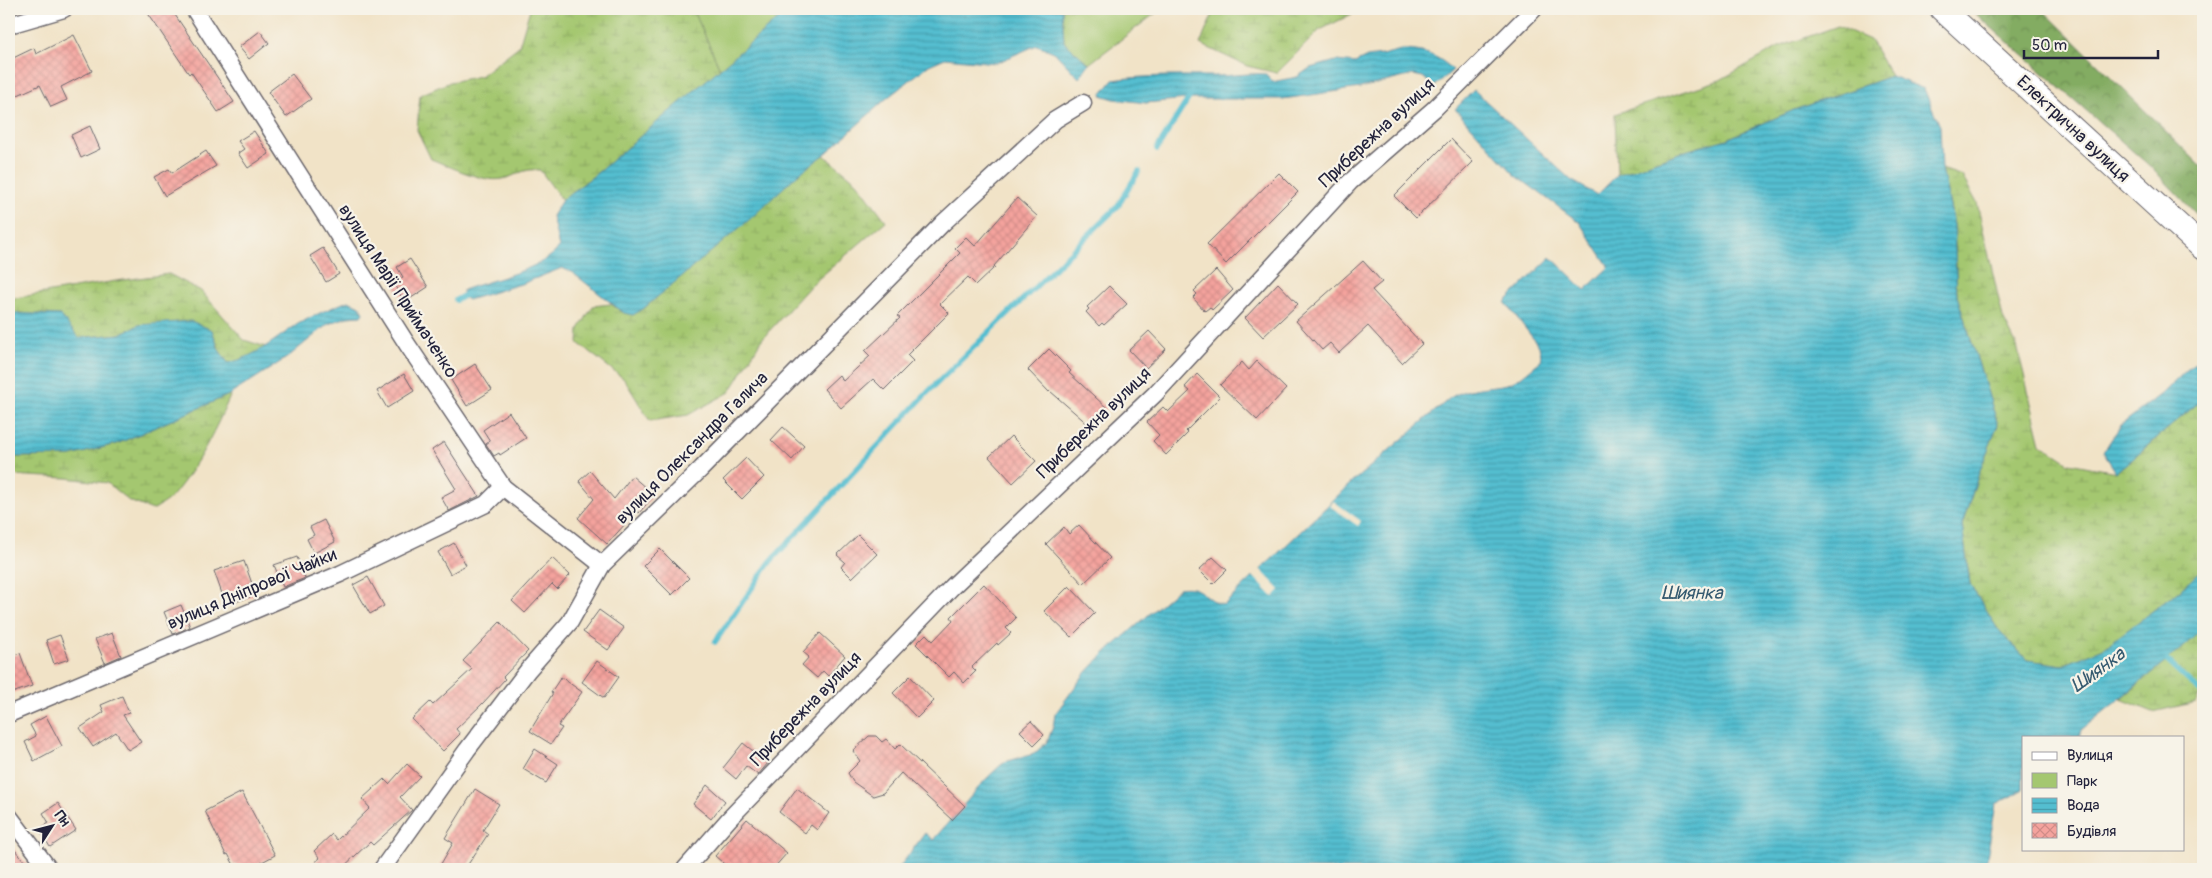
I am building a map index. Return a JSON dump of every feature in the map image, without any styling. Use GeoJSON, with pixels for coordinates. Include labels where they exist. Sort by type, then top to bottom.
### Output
{"type":"FeatureCollection","features":[{"type":"Feature","properties":{"kind":"street"},"geometry":{"type":"LineString","coordinates":[[9,25],[64,9]]}},
{"type":"Feature","properties":{"kind":"street","name":"вулиця Марії Приймаченко"},"geometry":{"type":"LineString","coordinates":[[194,9],[406,344],[503,487],[602,565]]}},
{"type":"Feature","properties":{"kind":"street","name":"Прибережна вулиця"},"geometry":{"type":"LineString","coordinates":[[684,869],[729,819],[952,587],[1155,394],[1350,182],[1434,110],[1534,9]]}},
{"type":"Feature","properties":{"kind":"street","name":"Електрична вулиця"},"geometry":{"type":"LineString","coordinates":[[1942,9],[2203,248]]}},
{"type":"Feature","properties":{"kind":"street","name":"вулиця Олександра Галича"},"geometry":{"type":"LineString","coordinates":[[382,869],[478,735],[528,670],[570,622],[602,565],[701,469],[943,223],[1055,120],[1083,103]]}},
{"type":"Feature","properties":{"kind":"street","name":"вулиця Дніпрової Чайки"},"geometry":{"type":"LineString","coordinates":[[9,714],[349,570],[486,504],[503,487]]}},
{"type":"Feature","properties":{"kind":"street"},"geometry":{"type":"LineString","coordinates":[[9,816],[49,869]]}},
{"type":"Feature","properties":{"kind":"green space"},"geometry":{"type":"Polygon","coordinates":[[[530,9],[693,9],[720,69],[596,174],[562,200],[540,170],[528,170],[507,178],[494,180],[466,173],[431,159],[417,130],[420,95],[450,82],[480,76],[519,46],[530,9]]]}},
{"type":"Feature","properties":{"kind":"green space"},"geometry":{"type":"Polygon","coordinates":[[[693,9],[790,9],[720,69],[693,9]]]}},
{"type":"Feature","properties":{"kind":"green space"},"geometry":{"type":"Polygon","coordinates":[[[1062,9],[1161,9],[1089,64],[1064,42],[1062,9]]]}},
{"type":"Feature","properties":{"kind":"green space"},"geometry":{"type":"Polygon","coordinates":[[[1215,9],[1362,9],[1320,30],[1277,73],[1247,66],[1200,44],[1215,9]]]}},
{"type":"Feature","properties":{"kind":"green space"},"geometry":{"type":"Polygon","coordinates":[[[1970,9],[2042,9],[2203,168],[2203,221],[2152,168],[1970,9]]]}},
{"type":"Feature","properties":{"kind":"green space"},"geometry":{"type":"Polygon","coordinates":[[[1838,26],[1870,40],[1891,76],[1794,110],[1727,139],[1682,152],[1617,175],[1615,114],[1720,80],[1779,47],[1838,26]]]}},
{"type":"Feature","properties":{"kind":"green space"},"geometry":{"type":"Polygon","coordinates":[[[824,155],[857,182],[886,221],[811,285],[762,339],[730,392],[688,415],[650,421],[624,379],[578,343],[579,329],[593,306],[611,304],[626,313],[634,313],[643,309],[797,175],[824,155]]]}},
{"type":"Feature","properties":{"kind":"green space"},"geometry":{"type":"Polygon","coordinates":[[[1942,169],[1962,176],[1977,203],[2003,318],[2017,346],[2041,444],[2069,463],[2116,472],[2203,399],[2203,569],[2180,590],[2104,648],[2063,665],[2027,660],[1997,628],[1970,584],[1962,525],[1981,467],[1998,425],[1957,296],[1954,225],[1942,169]]]}},
{"type":"Feature","properties":{"kind":"green space"},"geometry":{"type":"Polygon","coordinates":[[[169,274],[201,291],[244,340],[266,347],[244,360],[228,363],[219,350],[212,330],[139,325],[120,334],[78,338],[60,315],[9,313],[9,299],[169,274]]]}},
{"type":"Feature","properties":{"kind":"green space"},"geometry":{"type":"Polygon","coordinates":[[[231,394],[199,458],[183,482],[173,496],[153,510],[129,501],[107,483],[67,478],[9,475],[9,457],[71,456],[119,443],[231,394]]]}},
{"type":"Feature","properties":{"kind":"green space"},"geometry":{"type":"Polygon","coordinates":[[[2203,629],[2203,687],[2196,702],[2153,712],[2121,699],[2203,629]]]}},
{"type":"Feature","properties":{"kind":"water"},"geometry":{"type":"Polygon","coordinates":[[[790,9],[1062,9],[1064,42],[1089,64],[1079,78],[1054,52],[1037,45],[996,63],[945,58],[929,65],[886,99],[824,155],[797,175],[750,219],[643,309],[633,315],[624,313],[573,273],[562,268],[524,283],[468,300],[462,296],[463,290],[516,273],[552,255],[559,247],[552,216],[562,200],[596,174],[790,9]]]}},
{"type":"Feature","properties":{"kind":"water"},"geometry":{"type":"Polygon","coordinates":[[[1401,50],[1429,54],[1453,70],[1434,87],[1423,77],[1413,75],[1360,88],[1283,99],[1186,99],[1146,103],[1114,99],[1101,95],[1113,80],[1126,78],[1266,74],[1272,82],[1297,77],[1310,68],[1336,61],[1355,63],[1367,57],[1401,50]]]}},
{"type":"Feature","properties":{"kind":"water","name":"Шиянка"},"geometry":{"type":"Polygon","coordinates":[[[1891,76],[1924,89],[1940,126],[1942,169],[1954,225],[1957,296],[1998,425],[1981,467],[1962,525],[1970,584],[1997,628],[2027,660],[2063,665],[2104,648],[2180,590],[2203,569],[2203,629],[2167,661],[2081,730],[2079,736],[2022,736],[2022,791],[1996,804],[1985,869],[898,869],[925,833],[933,840],[987,778],[1004,762],[1034,754],[1047,742],[1053,727],[1055,714],[1083,676],[1103,655],[1179,588],[1194,588],[1217,603],[1224,605],[1351,483],[1450,398],[1470,390],[1512,382],[1542,360],[1539,346],[1505,302],[1551,257],[1585,290],[1609,267],[1579,222],[1515,175],[1455,109],[1474,90],[1571,180],[1597,195],[1617,175],[1682,152],[1727,139],[1794,110],[1891,76]]]}},
{"type":"Feature","properties":{"kind":"water"},"geometry":{"type":"Polygon","coordinates":[[[348,301],[360,306],[363,313],[361,316],[347,317],[328,324],[288,357],[231,394],[119,443],[71,456],[9,457],[9,313],[60,315],[79,338],[120,334],[139,325],[191,321],[212,330],[219,350],[228,363],[256,352],[298,324],[348,301]]]}},
{"type":"Feature","properties":{"kind":"water"},"geometry":{"type":"Polygon","coordinates":[[[2203,361],[2203,399],[2116,472],[2103,452],[2121,425],[2165,391],[2193,364],[2203,361]]]}},
{"type":"Feature","properties":{"kind":"pier"},"geometry":{"type":"Polygon","coordinates":[[[1333,501],[1361,521],[1358,526],[1330,506],[1333,501]]]}},
{"type":"Feature","properties":{"kind":"pier"},"geometry":{"type":"Polygon","coordinates":[[[1260,569],[1280,590],[1273,597],[1253,576],[1260,569]]]}},
{"type":"Feature","properties":{"kind":"building"},"geometry":{"type":"Polygon","coordinates":[[[145,9],[171,9],[234,102],[218,112],[191,72],[189,74],[145,9]]]}},
{"type":"Feature","properties":{"kind":"building"},"geometry":{"type":"Polygon","coordinates":[[[260,31],[269,43],[249,59],[239,47],[260,31]]]}},
{"type":"Feature","properties":{"kind":"building"},"geometry":{"type":"Polygon","coordinates":[[[74,35],[92,71],[61,87],[67,100],[51,107],[40,85],[9,99],[9,60],[34,48],[36,54],[74,35]]]}},
{"type":"Feature","properties":{"kind":"building"},"geometry":{"type":"Polygon","coordinates":[[[292,74],[311,99],[286,117],[268,92],[292,74]]]}},
{"type":"Feature","properties":{"kind":"building"},"geometry":{"type":"Polygon","coordinates":[[[90,126],[100,149],[81,158],[71,135],[90,126]]]}},
{"type":"Feature","properties":{"kind":"building"},"geometry":{"type":"Polygon","coordinates":[[[254,131],[269,154],[248,168],[238,153],[244,149],[238,141],[254,131]]]}},
{"type":"Feature","properties":{"kind":"building"},"geometry":{"type":"Polygon","coordinates":[[[1451,139],[1473,162],[1416,218],[1394,196],[1451,139]]]}},
{"type":"Feature","properties":{"kind":"building"},"geometry":{"type":"Polygon","coordinates":[[[206,151],[216,166],[165,196],[154,177],[169,169],[172,173],[206,151]]]}},
{"type":"Feature","properties":{"kind":"building"},"geometry":{"type":"Polygon","coordinates":[[[1279,173],[1298,192],[1226,264],[1207,244],[1279,173]]]}},
{"type":"Feature","properties":{"kind":"building"},"geometry":{"type":"Polygon","coordinates":[[[1017,198],[1037,216],[995,267],[976,285],[968,277],[940,304],[949,313],[907,355],[913,361],[884,390],[873,379],[841,408],[824,389],[839,375],[843,381],[870,356],[865,351],[900,318],[897,316],[960,253],[955,248],[966,237],[975,246],[1017,198]]]}},
{"type":"Feature","properties":{"kind":"building"},"geometry":{"type":"Polygon","coordinates":[[[323,248],[339,274],[326,282],[310,256],[323,248]]]}},
{"type":"Feature","properties":{"kind":"building"},"geometry":{"type":"Polygon","coordinates":[[[410,259],[428,287],[405,302],[393,283],[403,277],[397,267],[410,259]]]}},
{"type":"Feature","properties":{"kind":"building"},"geometry":{"type":"Polygon","coordinates":[[[1363,261],[1382,282],[1372,290],[1422,344],[1402,363],[1368,326],[1339,353],[1330,343],[1322,350],[1296,321],[1363,261]]]}},
{"type":"Feature","properties":{"kind":"building"},"geometry":{"type":"Polygon","coordinates":[[[1216,270],[1233,290],[1212,310],[1210,307],[1205,311],[1193,298],[1197,294],[1194,291],[1216,270]]]}},
{"type":"Feature","properties":{"kind":"building"},"geometry":{"type":"Polygon","coordinates":[[[1278,283],[1298,304],[1263,337],[1245,318],[1278,283]]]}},
{"type":"Feature","properties":{"kind":"building"},"geometry":{"type":"Polygon","coordinates":[[[1109,286],[1127,304],[1104,325],[1102,323],[1099,326],[1086,312],[1089,309],[1087,307],[1109,286]]]}},
{"type":"Feature","properties":{"kind":"building"},"geometry":{"type":"Polygon","coordinates":[[[1149,331],[1166,349],[1146,368],[1129,350],[1149,331]]]}},
{"type":"Feature","properties":{"kind":"building"},"geometry":{"type":"Polygon","coordinates":[[[1049,349],[1071,371],[1069,373],[1107,408],[1090,426],[1049,392],[1028,370],[1049,349]]]}},
{"type":"Feature","properties":{"kind":"building"},"geometry":{"type":"Polygon","coordinates":[[[1257,361],[1286,389],[1257,420],[1220,385],[1242,362],[1249,370],[1257,361]]]}},
{"type":"Feature","properties":{"kind":"building"},"geometry":{"type":"Polygon","coordinates":[[[475,364],[492,390],[467,406],[451,380],[475,364]]]}},
{"type":"Feature","properties":{"kind":"building"},"geometry":{"type":"Polygon","coordinates":[[[404,374],[414,391],[387,408],[377,391],[404,374]]]}},
{"type":"Feature","properties":{"kind":"building"},"geometry":{"type":"Polygon","coordinates":[[[1197,374],[1220,397],[1186,431],[1188,433],[1166,455],[1153,441],[1159,435],[1147,422],[1163,407],[1168,412],[1190,391],[1185,387],[1197,374]]]}},
{"type":"Feature","properties":{"kind":"building"},"geometry":{"type":"Polygon","coordinates":[[[509,412],[526,438],[500,455],[499,453],[494,456],[486,444],[490,441],[483,430],[509,412]]]}},
{"type":"Feature","properties":{"kind":"building"},"geometry":{"type":"Polygon","coordinates":[[[783,427],[804,446],[792,460],[771,440],[783,427]]]}},
{"type":"Feature","properties":{"kind":"building"},"geometry":{"type":"Polygon","coordinates":[[[1011,436],[1036,461],[1013,483],[989,457],[1011,436]]]}},
{"type":"Feature","properties":{"kind":"building"},"geometry":{"type":"Polygon","coordinates":[[[444,442],[479,496],[449,511],[441,497],[456,489],[432,450],[444,442]]]}},
{"type":"Feature","properties":{"kind":"building"},"geometry":{"type":"Polygon","coordinates":[[[746,458],[764,477],[742,499],[723,480],[746,458]]]}},
{"type":"Feature","properties":{"kind":"building"},"geometry":{"type":"Polygon","coordinates":[[[590,471],[614,499],[632,476],[654,495],[639,513],[637,511],[607,544],[578,518],[594,499],[579,481],[590,471]]]}},
{"type":"Feature","properties":{"kind":"building"},"geometry":{"type":"Polygon","coordinates":[[[324,520],[335,542],[314,553],[307,539],[314,535],[310,527],[324,520]]]}},
{"type":"Feature","properties":{"kind":"building"},"geometry":{"type":"Polygon","coordinates":[[[1079,525],[1110,558],[1083,584],[1046,544],[1064,527],[1069,534],[1079,525]]]}},
{"type":"Feature","properties":{"kind":"building"},"geometry":{"type":"Polygon","coordinates":[[[858,535],[877,554],[852,578],[841,567],[845,562],[837,555],[858,535]]]}},
{"type":"Feature","properties":{"kind":"building"},"geometry":{"type":"Polygon","coordinates":[[[454,543],[466,565],[450,574],[438,552],[454,543]]]}},
{"type":"Feature","properties":{"kind":"building"},"geometry":{"type":"Polygon","coordinates":[[[660,549],[689,578],[672,595],[643,566],[660,549]]]}},
{"type":"Feature","properties":{"kind":"building"},"geometry":{"type":"Polygon","coordinates":[[[297,557],[305,578],[283,587],[274,565],[297,557]]]}},
{"type":"Feature","properties":{"kind":"building"},"geometry":{"type":"Polygon","coordinates":[[[1213,557],[1227,570],[1213,584],[1199,570],[1213,557]]]}},
{"type":"Feature","properties":{"kind":"building"},"geometry":{"type":"Polygon","coordinates":[[[552,558],[570,575],[557,589],[552,584],[525,613],[512,601],[552,558]]]}},
{"type":"Feature","properties":{"kind":"building"},"geometry":{"type":"Polygon","coordinates":[[[244,561],[256,595],[226,605],[214,571],[244,561]]]}},
{"type":"Feature","properties":{"kind":"building"},"geometry":{"type":"Polygon","coordinates":[[[368,577],[384,606],[370,614],[353,585],[368,577]]]}},
{"type":"Feature","properties":{"kind":"building"},"geometry":{"type":"Polygon","coordinates":[[[984,584],[1016,618],[1006,628],[1011,633],[998,645],[997,643],[972,667],[976,671],[964,683],[954,672],[949,677],[916,644],[926,634],[933,641],[953,620],[951,617],[984,584]]]}},
{"type":"Feature","properties":{"kind":"building"},"geometry":{"type":"Polygon","coordinates":[[[1069,586],[1095,613],[1071,637],[1044,611],[1069,586]]]}},
{"type":"Feature","properties":{"kind":"building"},"geometry":{"type":"Polygon","coordinates":[[[181,605],[190,627],[173,634],[164,612],[181,605]]]}},
{"type":"Feature","properties":{"kind":"building"},"geometry":{"type":"Polygon","coordinates":[[[599,610],[624,628],[608,650],[583,632],[599,610]]]}},
{"type":"Feature","properties":{"kind":"building"},"geometry":{"type":"Polygon","coordinates":[[[500,622],[528,651],[503,677],[505,679],[483,703],[456,729],[460,734],[443,751],[412,719],[430,702],[433,705],[472,669],[463,661],[500,622]]]}},
{"type":"Feature","properties":{"kind":"building"},"geometry":{"type":"Polygon","coordinates":[[[112,633],[121,656],[105,663],[95,639],[112,633]]]}},
{"type":"Feature","properties":{"kind":"building"},"geometry":{"type":"Polygon","coordinates":[[[820,633],[845,656],[828,676],[823,671],[817,678],[802,665],[809,657],[803,652],[820,633]]]}},
{"type":"Feature","properties":{"kind":"building"},"geometry":{"type":"Polygon","coordinates":[[[60,635],[69,659],[54,664],[46,640],[60,635]]]}},
{"type":"Feature","properties":{"kind":"building"},"geometry":{"type":"Polygon","coordinates":[[[20,653],[32,686],[12,693],[9,684],[9,657],[20,653]]]}},
{"type":"Feature","properties":{"kind":"building"},"geometry":{"type":"Polygon","coordinates":[[[597,661],[619,677],[604,698],[582,682],[597,661]]]}},
{"type":"Feature","properties":{"kind":"building"},"geometry":{"type":"Polygon","coordinates":[[[910,676],[934,701],[917,718],[893,693],[910,676]]]}},
{"type":"Feature","properties":{"kind":"building"},"geometry":{"type":"Polygon","coordinates":[[[561,677],[582,692],[558,726],[562,728],[551,744],[530,731],[561,677]]]}},
{"type":"Feature","properties":{"kind":"building"},"geometry":{"type":"Polygon","coordinates":[[[122,696],[129,713],[123,715],[141,742],[128,750],[116,732],[93,747],[80,728],[104,712],[101,705],[122,696]]]}},
{"type":"Feature","properties":{"kind":"building"},"geometry":{"type":"Polygon","coordinates":[[[46,716],[62,746],[34,761],[25,742],[36,736],[30,725],[46,716]]]}},
{"type":"Feature","properties":{"kind":"building"},"geometry":{"type":"Polygon","coordinates":[[[1031,721],[1044,735],[1034,745],[1020,731],[1031,721]]]}},
{"type":"Feature","properties":{"kind":"building"},"geometry":{"type":"Polygon","coordinates":[[[869,736],[876,736],[882,742],[886,739],[895,749],[900,744],[965,806],[952,820],[901,773],[883,793],[873,796],[853,782],[848,773],[860,761],[853,751],[869,736]]]}},
{"type":"Feature","properties":{"kind":"building"},"geometry":{"type":"Polygon","coordinates":[[[743,743],[768,763],[758,775],[746,766],[736,779],[723,768],[743,743]]]}},
{"type":"Feature","properties":{"kind":"building"},"geometry":{"type":"Polygon","coordinates":[[[535,749],[558,764],[546,783],[523,769],[535,749]]]}},
{"type":"Feature","properties":{"kind":"building"},"geometry":{"type":"Polygon","coordinates":[[[407,764],[420,776],[400,797],[412,810],[373,845],[370,842],[341,869],[307,869],[320,858],[314,851],[332,834],[337,840],[370,808],[362,799],[384,779],[389,784],[407,764]]]}},
{"type":"Feature","properties":{"kind":"building"},"geometry":{"type":"Polygon","coordinates":[[[707,785],[725,801],[711,819],[693,804],[707,785]]]}},
{"type":"Feature","properties":{"kind":"building"},"geometry":{"type":"Polygon","coordinates":[[[797,788],[829,813],[817,830],[811,825],[805,833],[779,812],[797,788]]]}},
{"type":"Feature","properties":{"kind":"building"},"geometry":{"type":"Polygon","coordinates":[[[475,789],[499,804],[483,830],[488,834],[465,869],[438,869],[453,843],[445,838],[475,789]]]}},
{"type":"Feature","properties":{"kind":"building"},"geometry":{"type":"Polygon","coordinates":[[[242,792],[275,855],[249,869],[239,869],[236,864],[234,865],[228,854],[226,855],[205,811],[242,792]]]}},
{"type":"Feature","properties":{"kind":"building"},"geometry":{"type":"Polygon","coordinates":[[[58,803],[76,830],[50,847],[39,829],[49,823],[43,813],[58,803]]]}},
{"type":"Feature","properties":{"kind":"building"},"geometry":{"type":"Polygon","coordinates":[[[747,819],[787,853],[773,869],[730,869],[715,856],[747,819]]]}},
{"type":"Feature","properties":{"kind":"building"},"geometry":{"type":"Polygon","coordinates":[[[9,843],[31,869],[9,869],[9,843]]]}},
{"type":"Feature","properties":{"kind":"waterway"},"geometry":{"type":"LineString","coordinates":[[1157,149],[1192,93]]}},
{"type":"Feature","properties":{"kind":"waterway"},"geometry":{"type":"LineString","coordinates":[[715,642],[770,562],[928,392],[1117,207],[1139,171]]}},
{"type":"Feature","properties":{"kind":"waterway"},"geometry":{"type":"LineString","coordinates":[[456,300],[467,294]]}},
{"type":"Feature","properties":{"kind":"waterway"},"geometry":{"type":"LineString","coordinates":[[2167,661],[2203,694]]}}]}
